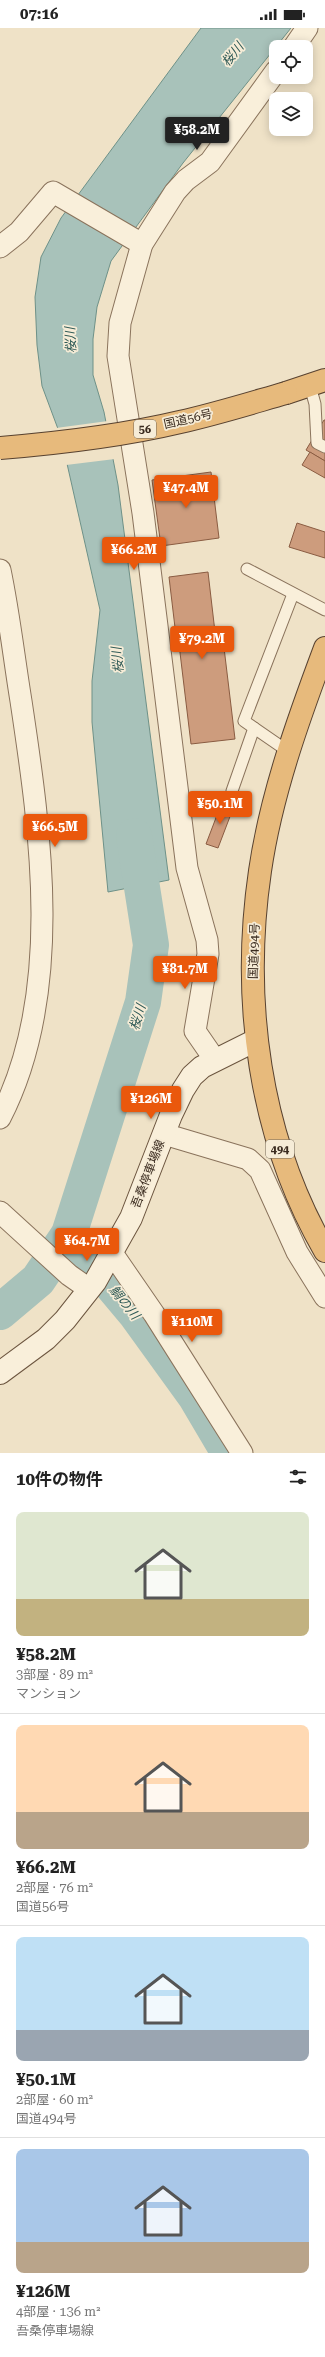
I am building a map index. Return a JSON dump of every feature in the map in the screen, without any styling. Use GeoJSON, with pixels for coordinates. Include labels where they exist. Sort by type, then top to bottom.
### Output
{"type":"FeatureCollection","features":[{"type":"Feature","properties":{"kind":"highway","name":"国道56号"},"geometry":{"type":"LineString","coordinates":[[0,448],[87,440],[181,422],[317,383]]}},
{"type":"Feature","properties":{"kind":"highway","name":"国道494号"},"geometry":{"type":"LineString","coordinates":[[325,648],[289,752],[271,815],[260,871],[254,942],[254,1008],[256,1040],[263,1082],[280,1147],[295,1191],[310,1225],[325,1251]]}},
{"type":"Feature","properties":{"kind":"main road","name":"吾桑停車場線"},"geometry":{"type":"LineString","coordinates":[[0,1373],[46,1339],[65,1320],[92,1286],[131,1218],[182,1090],[192,1076],[202,1067],[256,1040]]}},
{"type":"Feature","properties":{"kind":"street"},"geometry":{"type":"LineString","coordinates":[[299,40],[307,28]]}},
{"type":"Feature","properties":{"kind":"street"},"geometry":{"type":"LineString","coordinates":[[215,1060],[195,1031],[208,954],[207,940],[186,868],[143,513],[118,356],[120,323],[137,242],[175,192],[186,180],[210,162],[269,81]]}},
{"type":"Feature","properties":{"kind":"street"},"geometry":{"type":"LineString","coordinates":[[0,247],[19,232],[53,192],[137,242]]}},
{"type":"Feature","properties":{"kind":"street"},"geometry":{"type":"LineString","coordinates":[[0,570],[30,765],[42,888],[41,966],[28,1039],[18,1075],[0,1118]]}},
{"type":"Feature","properties":{"kind":"street"},"geometry":{"type":"LineString","coordinates":[[164,1134],[248,1159],[260,1170],[297,1252],[325,1297]]}},
{"type":"Feature","properties":{"kind":"street"},"geometry":{"type":"LineString","coordinates":[[0,1212],[69,1274],[92,1286]]}},
{"type":"Feature","properties":{"kind":"street"},"geometry":{"type":"LineString","coordinates":[[110,1257],[154,1314],[242,1453]]}},
{"type":"Feature","properties":{"kind":"lane"},"geometry":{"type":"LineString","coordinates":[[317,383],[315,404],[317,443],[325,448]]}},
{"type":"Feature","properties":{"kind":"lane"},"geometry":{"type":"LineString","coordinates":[[247,569],[325,610]]}},
{"type":"Feature","properties":{"kind":"lane"},"geometry":{"type":"LineString","coordinates":[[289,752],[244,721],[293,594]]}},
{"type":"Feature","properties":{"kind":"lane"},"geometry":{"type":"LineString","coordinates":[[232,791],[254,728]]}},
{"type":"Feature","properties":{"kind":"water"},"geometry":{"type":"Polygon","coordinates":[[[201,28],[291,28],[281,40],[269,40],[269,56],[183,163],[111,261],[97,307],[93,339],[93,375],[104,412],[118,485],[169,880],[108,892],[92,722],[92,681],[100,610],[61,437],[42,386],[37,345],[35,297],[41,257],[61,218],[201,28]]]}},
{"type":"Feature","properties":{"kind":"pier"},"geometry":{"type":"Polygon","coordinates":[[[108,421],[115,459],[66,465],[56,428],[108,421]]]}},
{"type":"Feature","properties":{"kind":"building"},"geometry":{"type":"Polygon","coordinates":[[[325,420],[325,461],[306,450],[325,420]]]}},
{"type":"Feature","properties":{"kind":"building"},"geometry":{"type":"Polygon","coordinates":[[[310,452],[325,461],[325,478],[302,465],[310,452]]]}},
{"type":"Feature","properties":{"kind":"building"},"geometry":{"type":"Polygon","coordinates":[[[211,472],[219,538],[161,546],[152,480],[211,472]]]}},
{"type":"Feature","properties":{"kind":"building"},"geometry":{"type":"Polygon","coordinates":[[[297,523],[325,532],[325,558],[289,547],[297,523]]]}},
{"type":"Feature","properties":{"kind":"building"},"geometry":{"type":"Polygon","coordinates":[[[208,572],[215,632],[222,631],[235,739],[191,744],[178,636],[176,636],[169,577],[208,572]]]}},
{"type":"Feature","properties":{"kind":"building"},"geometry":{"type":"Polygon","coordinates":[[[222,802],[234,806],[218,848],[206,844],[222,802]]]}},
{"type":"Feature","properties":{"kind":"waterway","name":"桜川"},"geometry":{"type":"LineString","coordinates":[[0,1312],[38,1280],[69,1234],[143,1002],[151,945],[134,836]]}},
{"type":"Feature","properties":{"kind":"waterway","name":"鯛の川"},"geometry":{"type":"LineString","coordinates":[[69,1234],[136,1314],[196,1397],[229,1453]]}}]}
